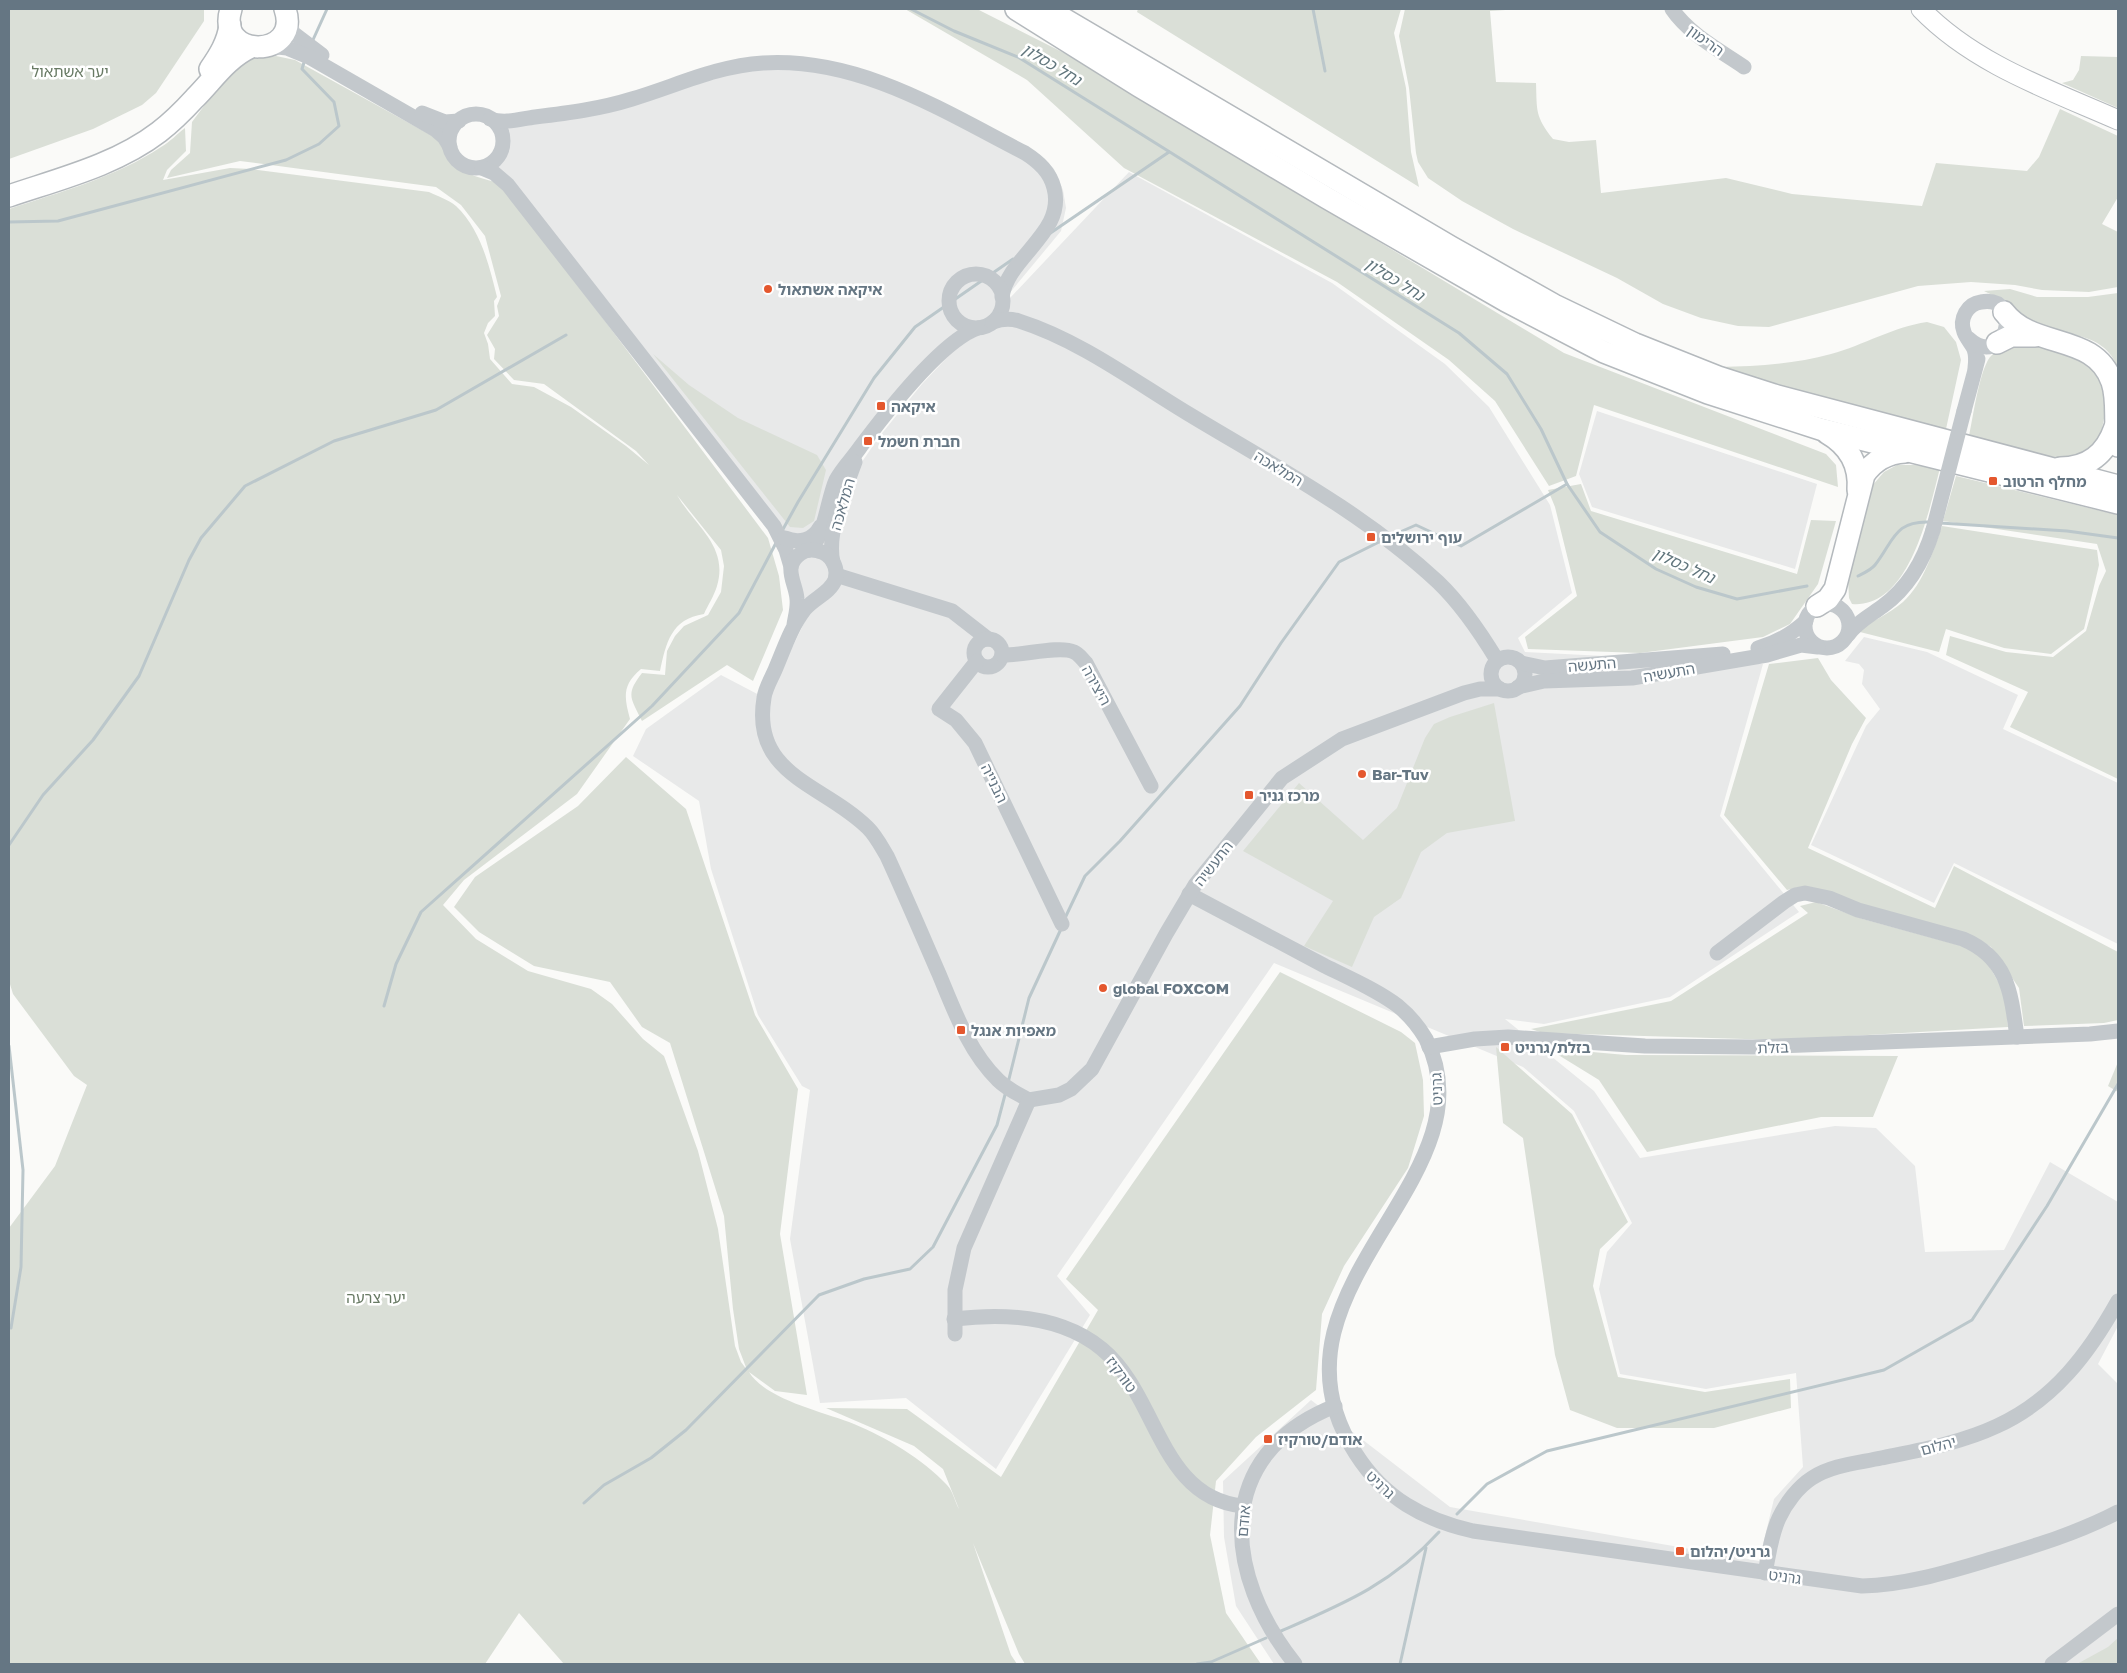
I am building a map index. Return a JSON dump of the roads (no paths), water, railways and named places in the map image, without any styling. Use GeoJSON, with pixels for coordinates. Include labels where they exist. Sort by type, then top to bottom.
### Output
{"type":"FeatureCollection","features":[{"type":"Feature","properties":{"kind":"highway"},"geometry":{"type":"LineString","coordinates":[[998,9],[1078,48]]}},
{"type":"Feature","properties":{"kind":"highway"},"geometry":{"type":"LineString","coordinates":[[1016,9],[1139,86],[1327,198],[1531,314],[1604,352],[1708,393],[1820,429],[2118,504]]}},
{"type":"Feature","properties":{"kind":"highway"},"geometry":{"type":"LineString","coordinates":[[1047,9],[1545,300],[1635,344],[1718,377],[1774,395],[2118,486]]}},
{"type":"Feature","properties":{"kind":"highway"},"geometry":{"type":"LineString","coordinates":[[1074,9],[1247,126]]}},
{"type":"Feature","properties":{"kind":"highway"},"geometry":{"type":"LineString","coordinates":[[9,196],[119,157],[158,133],[195,99],[230,60],[260,46],[277,41],[283,34],[286,12]]}},
{"type":"Feature","properties":{"kind":"highway"},"geometry":{"type":"LineString","coordinates":[[230,14],[236,38],[260,46]]}},
{"type":"Feature","properties":{"kind":"highway"},"geometry":{"type":"LineString","coordinates":[[85,170],[131,146],[173,113],[202,82],[229,36],[230,14]]}},
{"type":"Feature","properties":{"kind":"highway"},"geometry":{"type":"LineString","coordinates":[[2004,312],[2019,328],[2089,352],[2103,365],[2115,392],[2117,437],[2090,461],[2066,468],[2044,466]]}},
{"type":"Feature","properties":{"kind":"highway"},"geometry":{"type":"LineString","coordinates":[[1995,344],[2015,336],[2042,337]]}},
{"type":"Feature","properties":{"kind":"highway"},"geometry":{"type":"LineString","coordinates":[[1820,429],[1835,438],[1851,455],[1858,476],[1858,494]]}},
{"type":"Feature","properties":{"kind":"highway"},"geometry":{"type":"LineString","coordinates":[[1811,613],[1830,597],[1837,579],[1864,475],[1872,464],[1888,455],[1909,452]]}},
{"type":"Feature","properties":{"kind":"highway"},"geometry":{"type":"LineString","coordinates":[[1837,579],[1837,593],[1842,610]]}},
{"type":"Feature","properties":{"kind":"main road"},"geometry":{"type":"LineString","coordinates":[[1920,9],[1970,49],[2021,77],[2118,120]]}},
{"type":"Feature","properties":{"kind":"street","name":"הרימון"},"geometry":{"type":"LineString","coordinates":[[1672,9],[1681,21],[1695,33],[1744,67]]}},
{"type":"Feature","properties":{"kind":"street"},"geometry":{"type":"LineString","coordinates":[[286,12],[293,32],[307,51],[436,130],[444,137],[453,155],[462,164],[469,167],[482,168],[494,173],[508,185],[785,538],[798,548],[822,552],[834,569],[952,611],[988,639],[998,643],[1002,655],[998,663],[993,666],[982,666],[974,654],[979,642],[988,639]]}},
{"type":"Feature","properties":{"kind":"street"},"geometry":{"type":"LineString","coordinates":[[260,46],[284,47],[307,51],[425,115],[446,122],[459,121],[474,114],[502,122],[613,104],[646,95],[687,79],[739,66],[786,62],[824,66],[854,73],[900,90],[1025,153],[1042,166],[1055,190],[1055,208],[1049,224],[1006,281],[1000,314],[992,322],[978,328],[962,324],[951,311],[949,298],[956,283],[970,275],[1000,274],[1017,266]]}},
{"type":"Feature","properties":{"kind":"street"},"geometry":{"type":"LineString","coordinates":[[482,168],[493,162],[516,127],[530,118]]}},
{"type":"Feature","properties":{"kind":"street"},"geometry":{"type":"LineString","coordinates":[[490,119],[501,131],[502,148],[500,160],[508,185]]}},
{"type":"Feature","properties":{"kind":"street"},"geometry":{"type":"LineString","coordinates":[[450,147],[452,131],[459,121]]}},
{"type":"Feature","properties":{"kind":"street"},"geometry":{"type":"LineString","coordinates":[[983,275],[996,283],[1003,298]]}},
{"type":"Feature","properties":{"kind":"street","name":"המלאכה"},"geometry":{"type":"LineString","coordinates":[[1003,298],[1008,309],[1023,322]]}},
{"type":"Feature","properties":{"kind":"street"},"geometry":{"type":"LineString","coordinates":[[1876,611],[1856,615],[1830,604],[1811,613],[1806,634],[1812,643],[1818,647],[1836,647],[1844,641],[1859,622],[1876,611],[1900,592],[1922,559],[1933,530],[1976,368],[1982,352],[2002,338],[2007,330],[2004,312],[2000,307],[1991,302],[1980,302],[1971,307],[1966,312],[1963,322],[1963,329],[1975,352],[1976,368]]}},
{"type":"Feature","properties":{"kind":"street","name":"המלאכה"},"geometry":{"type":"LineString","coordinates":[[946,350],[953,330],[951,311]]}},
{"type":"Feature","properties":{"kind":"street","name":"המלאכה"},"geometry":{"type":"LineString","coordinates":[[992,322],[1010,319],[1023,322],[1096,358],[1318,491],[1398,549],[1438,582],[1471,619],[1494,665]]}},
{"type":"Feature","properties":{"kind":"street","name":"המלאכה"},"geometry":{"type":"LineString","coordinates":[[808,550],[817,541],[836,481],[860,448],[890,409],[946,350],[964,335],[978,328]]}},
{"type":"Feature","properties":{"kind":"street"},"geometry":{"type":"LineString","coordinates":[[1968,338],[1980,346],[1995,344]]}},
{"type":"Feature","properties":{"kind":"street","name":"המלאכה"},"geometry":{"type":"LineString","coordinates":[[834,569],[832,546],[838,512],[860,448]]}},
{"type":"Feature","properties":{"kind":"street"},"geometry":{"type":"LineString","coordinates":[[785,538],[796,541],[806,539],[816,534],[822,523]]}},
{"type":"Feature","properties":{"kind":"street"},"geometry":{"type":"LineString","coordinates":[[774,526],[786,550],[791,567],[791,578],[798,602],[794,625]]}},
{"type":"Feature","properties":{"kind":"street"},"geometry":{"type":"LineString","coordinates":[[791,567],[798,555],[808,550]]}},
{"type":"Feature","properties":{"kind":"street"},"geometry":{"type":"LineString","coordinates":[[834,569],[830,588],[806,608],[794,625],[764,696],[761,721],[768,747],[785,768],[867,827],[878,840],[887,856],[972,1046],[982,1062],[998,1080],[1015,1093],[1030,1100],[966,1243],[956,1279],[955,1334]]}},
{"type":"Feature","properties":{"kind":"street"},"geometry":{"type":"LineString","coordinates":[[793,585],[808,595],[822,594]]}},
{"type":"Feature","properties":{"kind":"street"},"geometry":{"type":"LineString","coordinates":[[1842,610],[1849,622],[1848,635]]}},
{"type":"Feature","properties":{"kind":"street","name":"התעשה"},"geometry":{"type":"LineString","coordinates":[[1521,663],[1544,668],[1736,653],[1775,642],[1793,633],[1811,613]]}},
{"type":"Feature","properties":{"kind":"street","name":"התעשיה"},"geometry":{"type":"LineString","coordinates":[[1518,687],[1544,681],[1632,678],[1764,656],[1801,645],[1818,647]]}},
{"type":"Feature","properties":{"kind":"street","name":"היצירה"},"geometry":{"type":"LineString","coordinates":[[1002,655],[1029,654],[1057,649],[1074,652],[1080,657],[1086,663],[1151,786]]}},
{"type":"Feature","properties":{"kind":"street"},"geometry":{"type":"LineString","coordinates":[[1512,657],[1521,663],[1524,667],[1525,678],[1518,687],[1510,691],[1500,689],[1493,681],[1494,665],[1502,658],[1512,657]]}},
{"type":"Feature","properties":{"kind":"street","name":"הבנייה"},"geometry":{"type":"LineString","coordinates":[[977,661],[939,709],[956,720],[975,743],[1062,924]]}},
{"type":"Feature","properties":{"kind":"street","name":"התעשיה"},"geometry":{"type":"LineString","coordinates":[[1464,693],[1494,665]]}},
{"type":"Feature","properties":{"kind":"street","name":"התעשיה"},"geometry":{"type":"LineString","coordinates":[[1030,1100],[1060,1096],[1076,1085],[1092,1068],[1190,894],[1282,778],[1342,739],[1464,693],[1480,689],[1500,689]]}},
{"type":"Feature","properties":{"kind":"street","name":"גרניט"},"geometry":{"type":"LineString","coordinates":[[1190,894],[1398,1006],[1414,1021],[1429,1047],[1438,1078],[1438,1099],[1430,1142],[1410,1184],[1350,1287],[1337,1318],[1330,1359],[1334,1406],[1352,1449],[1376,1481],[1405,1505],[1438,1521],[1473,1531],[1765,1573],[1871,1586],[1909,1581],[1939,1574],[2043,1543],[2085,1528],[2118,1512]]}},
{"type":"Feature","properties":{"kind":"street"},"geometry":{"type":"LineString","coordinates":[[1717,954],[1795,895],[1815,894],[1858,910],[1963,939],[1977,945],[1991,956],[2001,969],[2008,985],[2017,1037]]}},
{"type":"Feature","properties":{"kind":"street","name":"בזלת"},"geometry":{"type":"LineString","coordinates":[[1429,1047],[1467,1040],[1508,1037],[1638,1046],[1745,1048],[2090,1034],[2118,1030]]}},
{"type":"Feature","properties":{"kind":"street","name":"יהלום"},"geometry":{"type":"LineString","coordinates":[[1765,1573],[1773,1532],[1779,1517],[1799,1488],[1812,1477],[1841,1466],[1926,1449],[1996,1426],[2018,1415],[2059,1385],[2074,1369],[2101,1331],[2118,1301]]}},
{"type":"Feature","properties":{"kind":"street","name":"טורקיז"},"geometry":{"type":"LineString","coordinates":[[954,1319],[997,1316],[1037,1320],[1073,1330],[1089,1339],[1110,1357],[1129,1381],[1175,1462],[1191,1483],[1204,1494],[1218,1502],[1243,1506]]}},
{"type":"Feature","properties":{"kind":"street","name":"אודם"},"geometry":{"type":"LineString","coordinates":[[1295,1664],[1272,1632],[1251,1590],[1241,1544],[1243,1506],[1259,1465],[1278,1441],[1303,1421],[1334,1406]]}},
{"type":"Feature","properties":{"kind":"street"},"geometry":{"type":"LineString","coordinates":[[2052,1664],[2118,1614]]}},
{"type":"Feature","properties":{"kind":"waterway"},"geometry":{"type":"LineString","coordinates":[[312,42],[327,9]]}},
{"type":"Feature","properties":{"kind":"waterway","name":"נחל כסלון"},"geometry":{"type":"LineString","coordinates":[[911,9],[954,31],[1018,57],[1459,333],[1507,374],[1541,429],[1567,484],[1600,532],[1656,569],[1696,587],[1737,599],[1807,586]]}},
{"type":"Feature","properties":{"kind":"waterway"},"geometry":{"type":"LineString","coordinates":[[1313,9],[1325,71]]}},
{"type":"Feature","properties":{"kind":"waterway"},"geometry":{"type":"LineString","coordinates":[[9,222],[58,221],[286,160],[319,144],[339,126],[334,102],[302,69],[305,59]]}},
{"type":"Feature","properties":{"kind":"waterway"},"geometry":{"type":"LineString","coordinates":[[1049,234],[1169,152]]}},
{"type":"Feature","properties":{"kind":"waterway"},"geometry":{"type":"LineString","coordinates":[[782,531],[874,378],[915,327],[1013,259]]}},
{"type":"Feature","properties":{"kind":"waterway"},"geometry":{"type":"LineString","coordinates":[[9,845],[43,795],[93,740],[139,676],[189,560],[201,538],[245,486],[334,441],[436,410],[566,335]]}},
{"type":"Feature","properties":{"kind":"waterway"},"geometry":{"type":"LineString","coordinates":[[1391,536],[1416,525],[1461,546],[1567,484]]}},
{"type":"Feature","properties":{"kind":"waterway","name":"נחל כסלון"},"geometry":{"type":"LineString","coordinates":[[1858,576],[1873,567],[1891,540],[1902,528],[1909,524],[1931,522]]}},
{"type":"Feature","properties":{"kind":"waterway","name":"נחל כסלון"},"geometry":{"type":"LineString","coordinates":[[1940,523],[2067,531],[2118,538]]}},
{"type":"Feature","properties":{"kind":"waterway"},"geometry":{"type":"LineString","coordinates":[[384,1006],[396,964],[421,912],[652,706],[739,613],[777,541]]}},
{"type":"Feature","properties":{"kind":"waterway"},"geometry":{"type":"LineString","coordinates":[[1065,918],[1085,876],[1120,841],[1240,706],[1281,643],[1339,562],[1381,541]]}},
{"type":"Feature","properties":{"kind":"waterway"},"geometry":{"type":"LineString","coordinates":[[1008,1083],[1029,998],[1061,929]]}},
{"type":"Feature","properties":{"kind":"waterway"},"geometry":{"type":"LineString","coordinates":[[9,1046],[23,1170],[21,1267],[11,1328]]}},
{"type":"Feature","properties":{"kind":"waterway"},"geometry":{"type":"LineString","coordinates":[[1457,1514],[1487,1484],[1547,1451],[1884,1370],[1972,1320],[2047,1206],[2118,1084]]}},
{"type":"Feature","properties":{"kind":"waterway"},"geometry":{"type":"LineString","coordinates":[[584,1503],[604,1485],[651,1458],[686,1430],[819,1295],[864,1279],[910,1269],[933,1247],[997,1125],[1006,1091]]}},
{"type":"Feature","properties":{"kind":"waterway"},"geometry":{"type":"LineString","coordinates":[[1281,1631],[1366,1591],[1403,1566],[1439,1532]]}},
{"type":"Feature","properties":{"kind":"waterway"},"geometry":{"type":"LineString","coordinates":[[1400,1664],[1426,1548]]}},
{"type":"Feature","properties":{"kind":"waterway"},"geometry":{"type":"LineString","coordinates":[[1197,1664],[1211,1662],[1266,1638]]}},
{"type":"Feature","properties":{"kind":"place","name":"איקאה אשתאול"},"geometry":{"type":"Point","coordinates":[768,289]}},
{"type":"Feature","properties":{"kind":"place","name":"איקאה"},"geometry":{"type":"Point","coordinates":[881,406]}},
{"type":"Feature","properties":{"kind":"place","name":"חברת חשמל"},"geometry":{"type":"Point","coordinates":[868,441]}},
{"type":"Feature","properties":{"kind":"place","name":"מחלף הרטוב"},"geometry":{"type":"Point","coordinates":[1993,481]}},
{"type":"Feature","properties":{"kind":"place","name":"עוף ירושלים"},"geometry":{"type":"Point","coordinates":[1371,537]}},
{"type":"Feature","properties":{"kind":"place","name":"Bar-Tuv"},"geometry":{"type":"Point","coordinates":[1362,774]}},
{"type":"Feature","properties":{"kind":"place","name":"מרכז גניר"},"geometry":{"type":"Point","coordinates":[1249,795]}},
{"type":"Feature","properties":{"kind":"place","name":"global FOXCOM"},"geometry":{"type":"Point","coordinates":[1103,988]}},
{"type":"Feature","properties":{"kind":"place","name":"מאפיות אנגל"},"geometry":{"type":"Point","coordinates":[961,1030]}},
{"type":"Feature","properties":{"kind":"place","name":"בזלת/גרניט"},"geometry":{"type":"Point","coordinates":[1505,1047]}},
{"type":"Feature","properties":{"kind":"place","name":"אודם/טורקיז"},"geometry":{"type":"Point","coordinates":[1268,1439]}},
{"type":"Feature","properties":{"kind":"place","name":"גרניט/יהלום"},"geometry":{"type":"Point","coordinates":[1680,1551]}},
{"type":"Feature","properties":{"kind":"park label","name":"יער אשתאול"},"geometry":{"type":"Point","coordinates":[70,71]}},
{"type":"Feature","properties":{"kind":"park label","name":"יער צרעה"},"geometry":{"type":"Point","coordinates":[376,1297]}}]}
